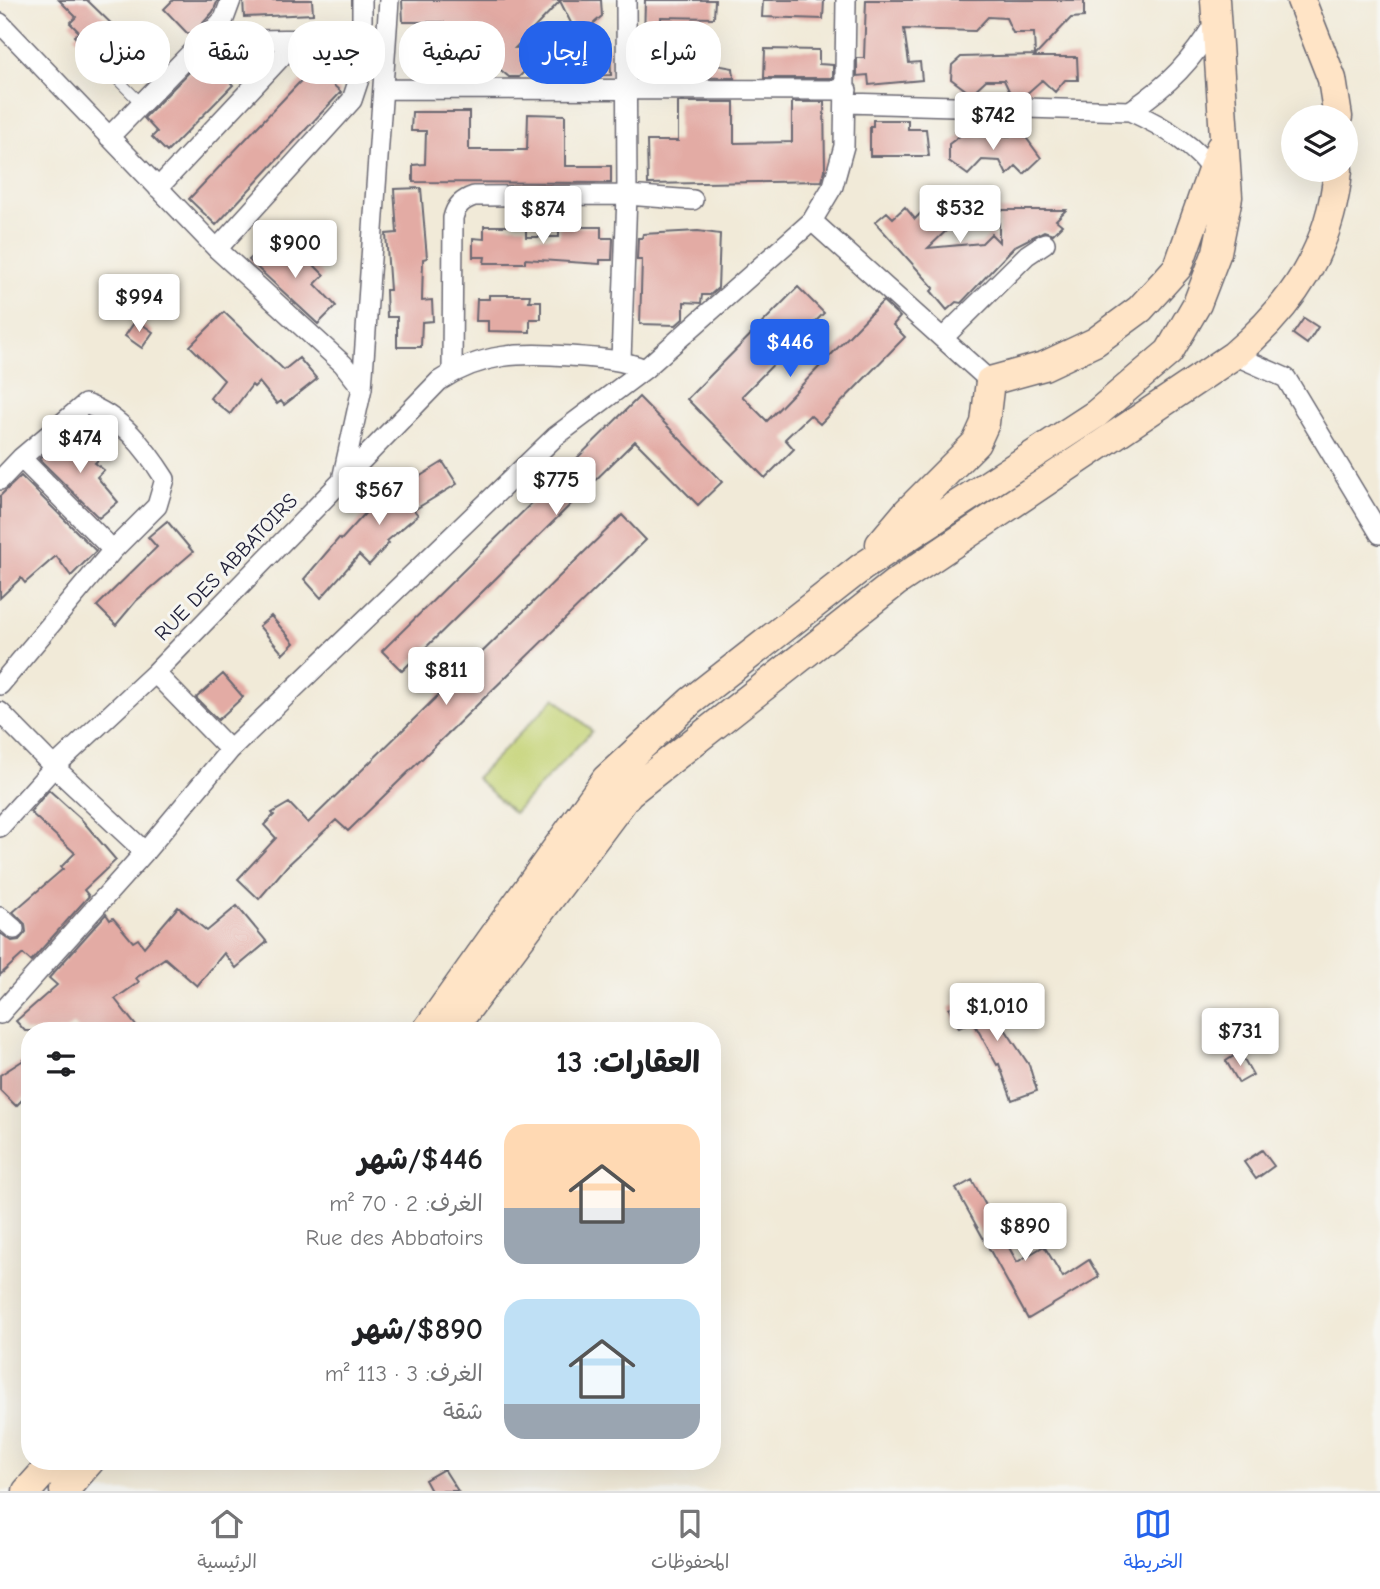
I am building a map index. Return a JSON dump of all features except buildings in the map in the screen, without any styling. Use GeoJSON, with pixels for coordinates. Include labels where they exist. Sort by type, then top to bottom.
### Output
{"type":"FeatureCollection","features":[{"type":"Feature","properties":{"kind":"street"},"geometry":{"type":"LineString","coordinates":[[109,137],[224,19],[231,0]]}},
{"type":"Feature","properties":{"kind":"street"},"geometry":{"type":"LineString","coordinates":[[362,0],[362,21]]}},
{"type":"Feature","properties":{"kind":"street"},"geometry":{"type":"LineString","coordinates":[[342,479],[362,388],[389,0]]}},
{"type":"Feature","properties":{"kind":"street"},"geometry":{"type":"LineString","coordinates":[[621,359],[627,195],[626,0]]}},
{"type":"Feature","properties":{"kind":"street"},"geometry":{"type":"LineString","coordinates":[[0,1014],[145,852],[230,750],[556,436],[645,369],[812,221],[829,195],[841,166],[847,96],[846,0]]}},
{"type":"Feature","properties":{"kind":"street"},"geometry":{"type":"LineString","coordinates":[[1301,0],[1332,79],[1336,105]]}},
{"type":"Feature","properties":{"kind":"street"},"geometry":{"type":"LineString","coordinates":[[1130,111],[1165,88],[1187,65],[1216,11]]}},
{"type":"Feature","properties":{"kind":"street"},"geometry":{"type":"LineString","coordinates":[[432,1022],[606,779],[691,702],[862,567],[1096,414],[1169,352],[1197,304],[1217,252],[1228,197],[1216,11]]}},
{"type":"Feature","properties":{"kind":"street"},"geometry":{"type":"LineString","coordinates":[[0,23],[217,249],[342,364],[362,388]]}},
{"type":"Feature","properties":{"kind":"street"},"geometry":{"type":"LineString","coordinates":[[158,188],[288,51]]}},
{"type":"Feature","properties":{"kind":"street"},"geometry":{"type":"LineString","coordinates":[[217,249],[352,100],[357,84]]}},
{"type":"Feature","properties":{"kind":"street"},"geometry":{"type":"LineString","coordinates":[[384,89],[626,88],[1130,111],[1160,125],[1188,145],[1212,169],[1228,197]]}},
{"type":"Feature","properties":{"kind":"street"},"geometry":{"type":"LineString","coordinates":[[990,381],[1044,366],[1095,342],[1140,309],[1178,267],[1224,136]]}},
{"type":"Feature","properties":{"kind":"street"},"geometry":{"type":"LineString","coordinates":[[458,1022],[629,793],[895,583],[1234,355],[1270,325],[1298,288],[1320,247],[1336,195],[1337,182]]}},
{"type":"Feature","properties":{"kind":"street"},"geometry":{"type":"LineString","coordinates":[[452,373],[453,218],[460,204],[474,196],[627,195],[693,200]]}},
{"type":"Feature","properties":{"kind":"street"},"geometry":{"type":"LineString","coordinates":[[812,221],[990,381]]}},
{"type":"Feature","properties":{"kind":"street"},"geometry":{"type":"LineString","coordinates":[[944,337],[1027,255],[1045,243]]}},
{"type":"Feature","properties":{"kind":"street","name":"RUE DES ABBATOIRS"},"geometry":{"type":"LineString","coordinates":[[0,827],[54,767],[155,673],[395,424],[428,391],[452,373],[487,358],[525,352],[621,359],[645,369]]}},
{"type":"Feature","properties":{"kind":"street"},"geometry":{"type":"LineString","coordinates":[[1234,355],[1286,378],[1380,534]]}},
{"type":"Feature","properties":{"kind":"street"},"geometry":{"type":"LineString","coordinates":[[862,567],[907,512],[975,443],[985,424],[990,381]]}},
{"type":"Feature","properties":{"kind":"street"},"geometry":{"type":"LineString","coordinates":[[0,480],[21,458],[85,404],[103,409],[148,453],[164,479],[157,506],[113,550],[0,685]]}},
{"type":"Feature","properties":{"kind":"street"},"geometry":{"type":"LineString","coordinates":[[356,423],[395,424]]}},
{"type":"Feature","properties":{"kind":"street"},"geometry":{"type":"LineString","coordinates":[[21,458],[113,550]]}},
{"type":"Feature","properties":{"kind":"street"},"geometry":{"type":"LineString","coordinates":[[155,673],[230,750]]}},
{"type":"Feature","properties":{"kind":"street"},"geometry":{"type":"LineString","coordinates":[[0,712],[145,852]]}},
{"type":"Feature","properties":{"kind":"street"},"geometry":{"type":"LineString","coordinates":[[27,1491],[46,1470]]}},
{"type":"Feature","properties":{"kind":"street"},"geometry":{"type":"LineString","coordinates":[[64,1491],[82,1470]]}},
{"type":"Feature","properties":{"kind":"lane"},"geometry":{"type":"LineString","coordinates":[[123,84],[142,104]]}},
{"type":"Feature","properties":{"kind":"green space"},"geometry":{"type":"Polygon","coordinates":[[[555,698],[592,731],[514,813],[476,778],[555,698]]]}}]}
